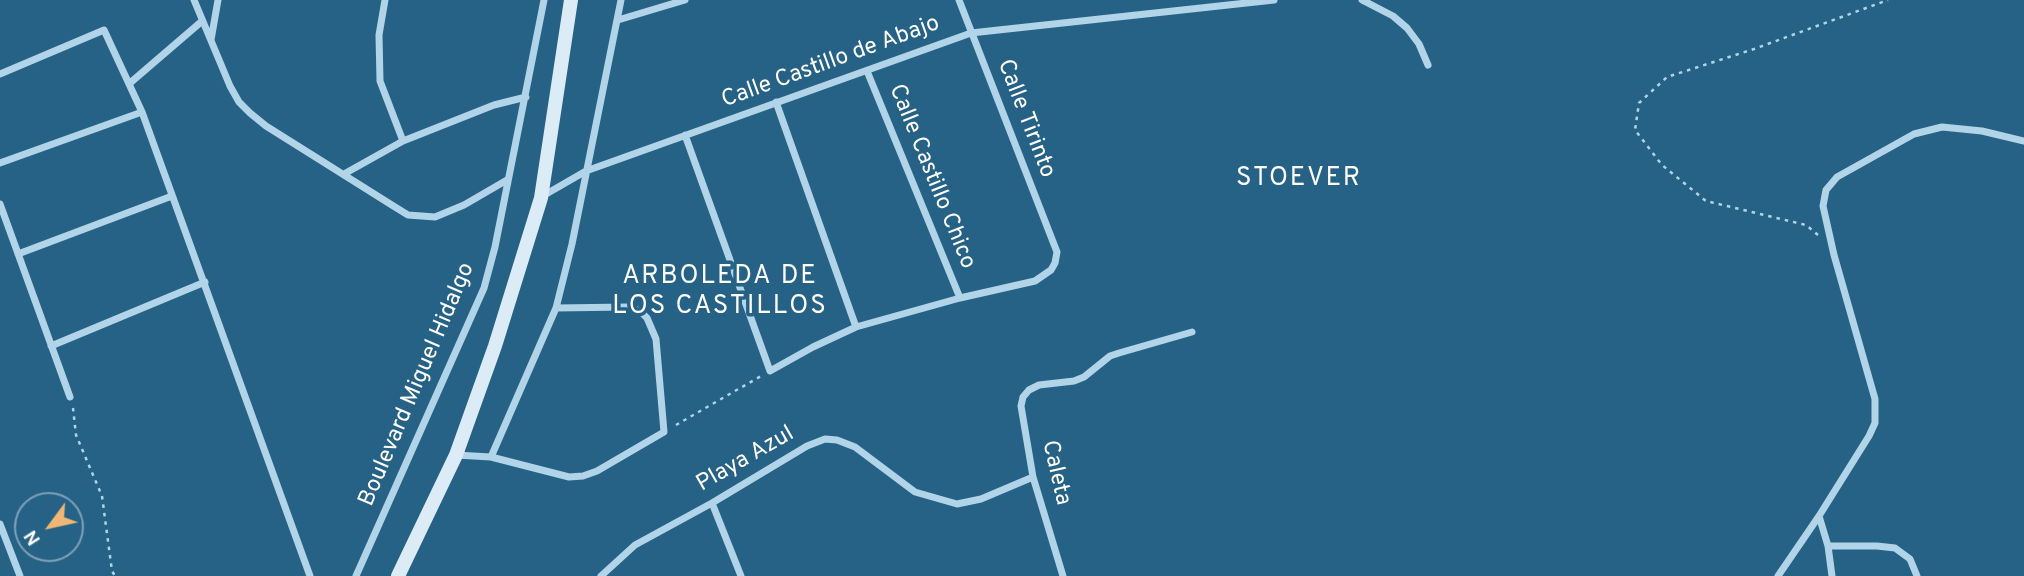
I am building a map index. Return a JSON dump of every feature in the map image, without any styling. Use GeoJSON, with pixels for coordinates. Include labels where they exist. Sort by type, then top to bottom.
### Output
{"type":"FeatureCollection","features":[{"type":"Feature","properties":{"kind":"main road"},"geometry":{"type":"LineString","coordinates":[[398,576],[456,455],[495,346],[541,198],[572,0]]}},
{"type":"Feature","properties":{"kind":"street"},"geometry":{"type":"LineString","coordinates":[[194,0],[201,22],[239,102],[266,126],[394,207],[408,215],[422,217],[448,213],[507,180]]}},
{"type":"Feature","properties":{"kind":"street"},"geometry":{"type":"LineString","coordinates":[[211,41],[218,0]]}},
{"type":"Feature","properties":{"kind":"street"},"geometry":{"type":"LineString","coordinates":[[384,0],[379,35],[380,82],[403,141]]}},
{"type":"Feature","properties":{"kind":"street","name":"Boulevard Miguel Hidalgo"},"geometry":{"type":"LineString","coordinates":[[356,576],[484,288],[495,247],[544,0]]}},
{"type":"Feature","properties":{"kind":"street"},"geometry":{"type":"LineString","coordinates":[[491,457],[556,308],[572,244],[621,0]]}},
{"type":"Feature","properties":{"kind":"street"},"geometry":{"type":"LineString","coordinates":[[618,20],[685,0]]}},
{"type":"Feature","properties":{"kind":"street","name":"Calle Tirinto"},"geometry":{"type":"LineString","coordinates":[[959,0],[1057,252],[1051,270],[1035,281],[960,298]]}},
{"type":"Feature","properties":{"kind":"street","name":"Calle Castillo de Abajo"},"geometry":{"type":"LineString","coordinates":[[541,198],[586,171],[971,33],[1273,0]]}},
{"type":"Feature","properties":{"kind":"street"},"geometry":{"type":"LineString","coordinates":[[1362,0],[1392,16],[1407,28],[1419,44],[1428,65]]}},
{"type":"Feature","properties":{"kind":"street"},"geometry":{"type":"LineString","coordinates":[[130,83],[201,22]]}},
{"type":"Feature","properties":{"kind":"street"},"geometry":{"type":"LineString","coordinates":[[0,74],[104,30],[142,112],[310,576]]}},
{"type":"Feature","properties":{"kind":"street","name":"Calle Castillo Chico"},"geometry":{"type":"LineString","coordinates":[[867,71],[960,298]]}},
{"type":"Feature","properties":{"kind":"street"},"geometry":{"type":"LineString","coordinates":[[344,174],[403,141],[494,105],[526,97]]}},
{"type":"Feature","properties":{"kind":"street"},"geometry":{"type":"LineString","coordinates":[[776,102],[856,327]]}},
{"type":"Feature","properties":{"kind":"street"},"geometry":{"type":"LineString","coordinates":[[0,163],[142,112]]}},
{"type":"Feature","properties":{"kind":"street"},"geometry":{"type":"LineString","coordinates":[[1778,576],[1819,516],[1875,423],[1875,399],[1834,255],[1824,206],[1826,190],[1838,177],[1914,134],[1942,127],[1982,131],[2024,141]]}},
{"type":"Feature","properties":{"kind":"street"},"geometry":{"type":"LineString","coordinates":[[685,135],[770,371],[856,327],[960,298]]}},
{"type":"Feature","properties":{"kind":"street"},"geometry":{"type":"LineString","coordinates":[[18,254],[172,196]]}},
{"type":"Feature","properties":{"kind":"street"},"geometry":{"type":"LineString","coordinates":[[0,204],[70,397]]}},
{"type":"Feature","properties":{"kind":"street"},"geometry":{"type":"LineString","coordinates":[[51,346],[205,282]]}},
{"type":"Feature","properties":{"kind":"street"},"geometry":{"type":"LineString","coordinates":[[456,455],[491,457],[569,477],[583,476],[597,471],[664,432],[656,338],[648,318],[640,311],[628,307],[556,308]]}},
{"type":"Feature","properties":{"kind":"street","name":"Caleta"},"geometry":{"type":"LineString","coordinates":[[1063,576],[1033,477],[1021,406],[1023,397],[1039,385],[1074,381],[1093,371],[1110,356],[1192,332]]}},
{"type":"Feature","properties":{"kind":"street","name":"Playa Azul"},"geometry":{"type":"LineString","coordinates":[[601,576],[635,545],[807,446],[825,439],[837,440],[855,447],[915,492],[957,504],[981,499],[1033,477]]}},
{"type":"Feature","properties":{"kind":"street"},"geometry":{"type":"LineString","coordinates":[[712,503],[741,576]]}},
{"type":"Feature","properties":{"kind":"street"},"geometry":{"type":"LineString","coordinates":[[1819,516],[1828,546],[1832,576]]}},
{"type":"Feature","properties":{"kind":"street"},"geometry":{"type":"LineString","coordinates":[[0,524],[20,576]]}},
{"type":"Feature","properties":{"kind":"street"},"geometry":{"type":"LineString","coordinates":[[1828,546],[1895,548],[1910,559],[1917,576]]}},
{"type":"Feature","properties":{"kind":"path"},"geometry":{"type":"LineString","coordinates":[[1834,255],[1822,238],[1806,225],[1706,201],[1662,165],[1635,130],[1639,103],[1667,77],[1754,49],[1888,0]]}},
{"type":"Feature","properties":{"kind":"path"},"geometry":{"type":"LineString","coordinates":[[664,432],[770,371]]}},
{"type":"Feature","properties":{"kind":"path"},"geometry":{"type":"LineString","coordinates":[[70,397],[76,435],[102,496],[112,571],[115,576]]}},
{"type":"Feature","properties":{"kind":"district","name":"STOEVER"},"geometry":{"type":"Point","coordinates":[1299,180]}},
{"type":"Feature","properties":{"kind":"district","name":"ARBOLEDA DE LOS CASTILLOS"},"geometry":{"type":"Point","coordinates":[720,293]}}]}
